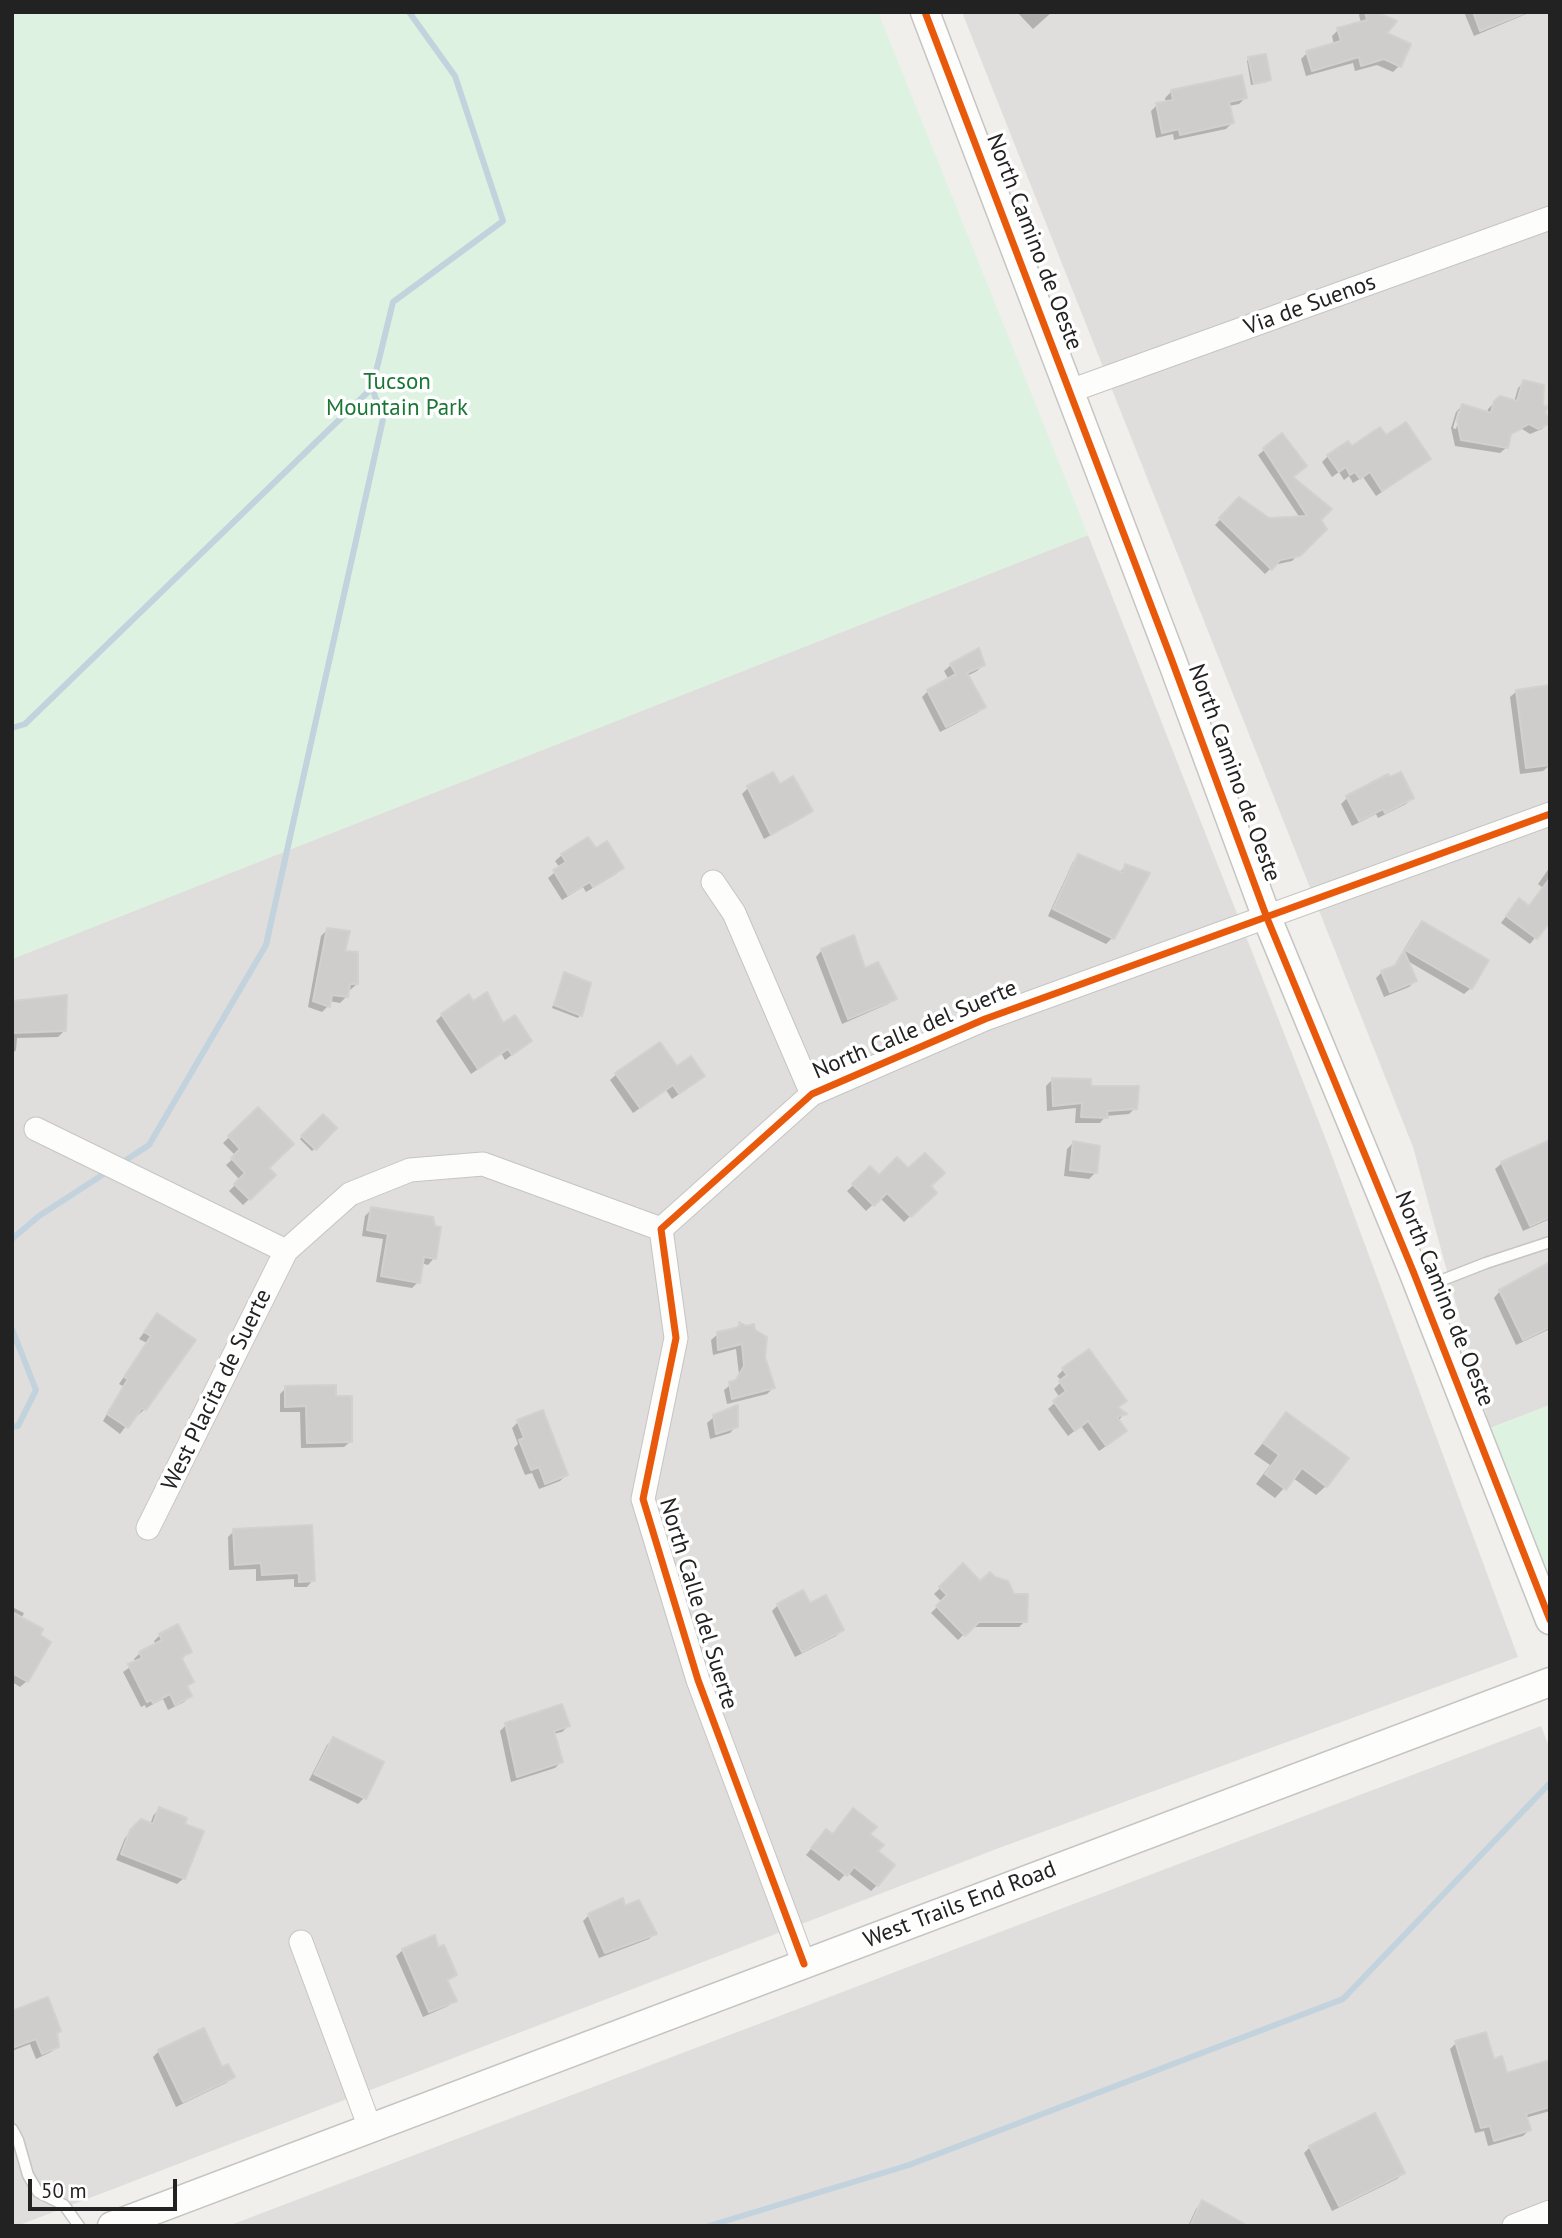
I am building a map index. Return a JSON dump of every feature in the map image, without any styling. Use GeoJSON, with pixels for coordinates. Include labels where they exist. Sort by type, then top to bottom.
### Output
{"type":"FeatureCollection","features":[{"type":"Feature","properties":{"kind":"street","name":"North Camino de Oeste"},"geometry":{"type":"LineString","coordinates":[[925,12],[1268,918],[1420,1289],[1550,1620]]}},
{"type":"Feature","properties":{"kind":"street","name":"Via de Suenos"},"geometry":{"type":"LineString","coordinates":[[1070,391],[1550,218]]}},
{"type":"Feature","properties":{"kind":"street","name":"North Calle del Suerte"},"geometry":{"type":"LineString","coordinates":[[804,1964],[698,1680],[643,1499],[676,1338],[661,1229],[812,1094],[985,1019],[1550,814]]}},
{"type":"Feature","properties":{"kind":"street","name":"North Calle del Suerte"},"geometry":{"type":"LineString","coordinates":[[713,882],[734,913],[812,1094]]}},
{"type":"Feature","properties":{"kind":"street"},"geometry":{"type":"LineString","coordinates":[[36,1129],[286,1251]]}},
{"type":"Feature","properties":{"kind":"street","name":"West Placita de Suerte"},"geometry":{"type":"LineString","coordinates":[[148,1528],[286,1251],[350,1194],[410,1170],[483,1164],[661,1229]]}},
{"type":"Feature","properties":{"kind":"street","name":"West Trails End Road"},"geometry":{"type":"LineString","coordinates":[[112,2226],[1550,1682]]}},
{"type":"Feature","properties":{"kind":"street"},"geometry":{"type":"LineString","coordinates":[[301,1942],[370,2128]]}},
{"type":"Feature","properties":{"kind":"street"},"geometry":{"type":"LineString","coordinates":[[1514,2226],[1550,2212]]}},
{"type":"Feature","properties":{"kind":"lane"},"geometry":{"type":"LineString","coordinates":[[1420,1289],[1550,1242]]}},
{"type":"Feature","properties":{"kind":"lane"},"geometry":{"type":"LineString","coordinates":[[12,2129],[28,2175],[38,2192],[64,2205],[79,2226]]}},
{"type":"Feature","properties":{"kind":"shaded area"},"geometry":{"type":"Polygon","coordinates":[[[962,12],[1550,12],[1550,1405],[1490,1428],[1413,1147],[962,12]]]}},
{"type":"Feature","properties":{"kind":"shaded area"},"geometry":{"type":"Polygon","coordinates":[[[1088,535],[1328,1145],[1518,1657],[999,1848],[12,2226],[12,959],[1088,535]]]}},
{"type":"Feature","properties":{"kind":"shaded area"},"geometry":{"type":"Polygon","coordinates":[[[1541,1726],[1550,1749],[1550,2226],[228,2226],[1541,1726]]]}},
{"type":"Feature","properties":{"kind":"green space","name":"Tucson Mountain Park"},"geometry":{"type":"Polygon","coordinates":[[[12,12],[878,12],[1088,535],[12,959],[12,12]]]}},
{"type":"Feature","properties":{"kind":"green space"},"geometry":{"type":"Polygon","coordinates":[[[1550,1405],[1550,1582],[1490,1428],[1550,1405]]]}},
{"type":"Feature","properties":{"kind":"building"},"geometry":{"type":"Polygon","coordinates":[[[1365,12],[1376,12],[1397,21],[1387,33],[1411,44],[1401,67],[1384,59],[1361,66],[1359,57],[1312,71],[1306,51],[1341,41],[1337,28],[1367,20],[1365,12]]]}},
{"type":"Feature","properties":{"kind":"building"},"geometry":{"type":"Polygon","coordinates":[[[1473,12],[1525,12],[1525,13],[1480,31],[1473,12]]]}},
{"type":"Feature","properties":{"kind":"building"},"geometry":{"type":"Polygon","coordinates":[[[1266,54],[1271,80],[1254,84],[1248,57],[1266,54]]]}},
{"type":"Feature","properties":{"kind":"building"},"geometry":{"type":"Polygon","coordinates":[[[1242,75],[1247,98],[1229,102],[1234,123],[1180,135],[1179,129],[1162,133],[1156,103],[1173,100],[1171,90],[1242,75]]]}},
{"type":"Feature","properties":{"kind":"building"},"geometry":{"type":"Polygon","coordinates":[[[1523,380],[1544,385],[1543,405],[1548,407],[1545,412],[1550,423],[1538,429],[1529,424],[1511,434],[1508,448],[1461,440],[1457,420],[1462,404],[1491,413],[1494,401],[1500,396],[1517,401],[1523,380]]]}},
{"type":"Feature","properties":{"kind":"building"},"geometry":{"type":"Polygon","coordinates":[[[1406,422],[1431,459],[1382,491],[1370,472],[1360,479],[1355,472],[1350,475],[1346,467],[1339,472],[1327,455],[1348,441],[1352,446],[1380,427],[1386,435],[1406,422]]]}},
{"type":"Feature","properties":{"kind":"building"},"geometry":{"type":"Polygon","coordinates":[[[1282,433],[1307,466],[1293,477],[1332,509],[1321,520],[1327,529],[1300,556],[1280,560],[1272,570],[1219,518],[1239,497],[1269,518],[1307,516],[1263,448],[1282,433]]]}},
{"type":"Feature","properties":{"kind":"building"},"geometry":{"type":"Polygon","coordinates":[[[979,648],[985,665],[967,673],[986,707],[946,727],[927,690],[956,674],[950,664],[979,648]]]}},
{"type":"Feature","properties":{"kind":"building"},"geometry":{"type":"Polygon","coordinates":[[[1550,685],[1550,765],[1526,768],[1516,690],[1550,685]]]}},
{"type":"Feature","properties":{"kind":"building"},"geometry":{"type":"Polygon","coordinates":[[[773,772],[780,784],[793,776],[813,811],[771,835],[747,786],[773,772]]]}},
{"type":"Feature","properties":{"kind":"building"},"geometry":{"type":"Polygon","coordinates":[[[1401,772],[1414,798],[1385,813],[1383,809],[1359,821],[1346,796],[1388,774],[1390,777],[1401,772]]]}},
{"type":"Feature","properties":{"kind":"building"},"geometry":{"type":"Polygon","coordinates":[[[588,837],[596,848],[607,841],[624,868],[593,887],[590,882],[568,895],[553,870],[566,862],[561,854],[588,837]]]}},
{"type":"Feature","properties":{"kind":"building"},"geometry":{"type":"Polygon","coordinates":[[[1078,854],[1123,873],[1125,864],[1150,873],[1114,939],[1053,909],[1078,854]]]}},
{"type":"Feature","properties":{"kind":"building"},"geometry":{"type":"Polygon","coordinates":[[[1550,878],[1550,922],[1537,939],[1506,916],[1519,898],[1529,906],[1550,878]]]}},
{"type":"Feature","properties":{"kind":"building"},"geometry":{"type":"Polygon","coordinates":[[[1422,921],[1489,960],[1472,989],[1405,950],[1422,921]]]}},
{"type":"Feature","properties":{"kind":"building"},"geometry":{"type":"Polygon","coordinates":[[[327,928],[350,931],[345,951],[358,952],[358,984],[350,984],[348,997],[332,995],[330,1007],[313,1001],[327,928]]]}},
{"type":"Feature","properties":{"kind":"building"},"geometry":{"type":"Polygon","coordinates":[[[854,935],[865,968],[878,962],[897,999],[848,1019],[821,949],[854,935]]]}},
{"type":"Feature","properties":{"kind":"building"},"geometry":{"type":"Polygon","coordinates":[[[1404,951],[1417,981],[1390,992],[1381,971],[1396,965],[1404,951]]]}},
{"type":"Feature","properties":{"kind":"building"},"geometry":{"type":"Polygon","coordinates":[[[564,972],[591,983],[582,1016],[554,1005],[564,972]]]}},
{"type":"Feature","properties":{"kind":"building"},"geometry":{"type":"Polygon","coordinates":[[[487,992],[503,1023],[515,1015],[532,1041],[512,1055],[508,1049],[478,1069],[441,1014],[469,994],[473,1001],[487,992]]]}},
{"type":"Feature","properties":{"kind":"building"},"geometry":{"type":"Polygon","coordinates":[[[67,995],[66,1031],[12,1033],[12,1001],[67,995]]]}},
{"type":"Feature","properties":{"kind":"building"},"geometry":{"type":"Polygon","coordinates":[[[660,1042],[677,1066],[691,1056],[705,1076],[679,1094],[673,1085],[640,1108],[615,1073],[660,1042]]]}},
{"type":"Feature","properties":{"kind":"building"},"geometry":{"type":"Polygon","coordinates":[[[1052,1078],[1091,1079],[1091,1086],[1139,1086],[1137,1109],[1107,1111],[1108,1118],[1081,1117],[1082,1103],[1053,1106],[1052,1078]]]}},
{"type":"Feature","properties":{"kind":"building"},"geometry":{"type":"Polygon","coordinates":[[[258,1107],[294,1144],[269,1168],[276,1175],[250,1200],[234,1184],[245,1173],[231,1158],[240,1149],[228,1136],[258,1107]]]}},
{"type":"Feature","properties":{"kind":"building"},"geometry":{"type":"Polygon","coordinates":[[[323,1114],[337,1128],[316,1150],[301,1136],[323,1114]]]}},
{"type":"Feature","properties":{"kind":"building"},"geometry":{"type":"Polygon","coordinates":[[[1550,1140],[1550,1217],[1530,1226],[1501,1162],[1550,1140]]]}},
{"type":"Feature","properties":{"kind":"building"},"geometry":{"type":"Polygon","coordinates":[[[1073,1141],[1100,1146],[1097,1173],[1070,1170],[1073,1141]]]}},
{"type":"Feature","properties":{"kind":"building"},"geometry":{"type":"Polygon","coordinates":[[[925,1153],[945,1173],[931,1186],[937,1193],[911,1217],[887,1193],[874,1206],[852,1184],[870,1166],[879,1175],[897,1157],[908,1168],[925,1153]]]}},
{"type":"Feature","properties":{"kind":"building"},"geometry":{"type":"Polygon","coordinates":[[[371,1207],[433,1217],[435,1226],[441,1227],[436,1259],[424,1257],[420,1283],[381,1276],[388,1234],[367,1230],[371,1207]]]}},
{"type":"Feature","properties":{"kind":"building"},"geometry":{"type":"Polygon","coordinates":[[[1550,1262],[1550,1327],[1523,1340],[1499,1290],[1550,1262]]]}},
{"type":"Feature","properties":{"kind":"building"},"geometry":{"type":"Polygon","coordinates":[[[157,1313],[196,1340],[146,1410],[142,1408],[128,1428],[107,1414],[128,1379],[124,1377],[151,1336],[144,1332],[157,1313]]]}},
{"type":"Feature","properties":{"kind":"building"},"geometry":{"type":"Polygon","coordinates":[[[739,1322],[746,1326],[754,1324],[755,1330],[767,1337],[765,1357],[775,1388],[732,1399],[729,1382],[736,1380],[744,1366],[742,1344],[718,1350],[717,1332],[740,1327],[739,1322]]]}},
{"type":"Feature","properties":{"kind":"building"},"geometry":{"type":"Polygon","coordinates":[[[1089,1349],[1127,1401],[1118,1407],[1127,1414],[1117,1417],[1127,1431],[1106,1446],[1088,1421],[1075,1431],[1053,1401],[1066,1391],[1059,1381],[1067,1375],[1062,1368],[1089,1349]]]}},
{"type":"Feature","properties":{"kind":"building"},"geometry":{"type":"Polygon","coordinates":[[[336,1385],[336,1396],[352,1396],[352,1442],[307,1443],[306,1406],[285,1407],[285,1386],[336,1385]]]}},
{"type":"Feature","properties":{"kind":"building"},"geometry":{"type":"Polygon","coordinates":[[[738,1405],[738,1427],[716,1434],[713,1415],[738,1405]]]}},
{"type":"Feature","properties":{"kind":"building"},"geometry":{"type":"Polygon","coordinates":[[[543,1410],[568,1475],[545,1484],[539,1467],[531,1470],[519,1440],[524,1438],[517,1420],[543,1410]]]}},
{"type":"Feature","properties":{"kind":"building"},"geometry":{"type":"Polygon","coordinates":[[[1286,1412],[1349,1458],[1327,1487],[1302,1468],[1286,1490],[1265,1474],[1279,1455],[1263,1443],[1286,1412]]]}},
{"type":"Feature","properties":{"kind":"building"},"geometry":{"type":"Polygon","coordinates":[[[312,1525],[315,1581],[299,1582],[299,1573],[262,1575],[261,1563],[235,1565],[233,1529],[312,1525]]]}},
{"type":"Feature","properties":{"kind":"building"},"geometry":{"type":"Polygon","coordinates":[[[963,1563],[980,1581],[990,1572],[995,1577],[1008,1581],[1014,1594],[1028,1594],[1027,1622],[979,1622],[965,1636],[936,1606],[947,1595],[939,1587],[963,1563]]]}},
{"type":"Feature","properties":{"kind":"building"},"geometry":{"type":"Polygon","coordinates":[[[803,1590],[810,1603],[826,1595],[844,1630],[802,1652],[777,1604],[803,1590]]]}},
{"type":"Feature","properties":{"kind":"building"},"geometry":{"type":"Polygon","coordinates":[[[12,1612],[43,1629],[40,1635],[51,1642],[28,1682],[12,1673],[12,1612]]]}},
{"type":"Feature","properties":{"kind":"building"},"geometry":{"type":"Polygon","coordinates":[[[178,1624],[192,1652],[181,1657],[194,1682],[187,1686],[192,1696],[175,1705],[170,1694],[153,1703],[151,1700],[147,1702],[128,1664],[142,1658],[139,1652],[162,1640],[159,1634],[178,1624]]]}},
{"type":"Feature","properties":{"kind":"building"},"geometry":{"type":"Polygon","coordinates":[[[562,1704],[570,1726],[554,1731],[563,1762],[517,1777],[505,1723],[562,1704]]]}},
{"type":"Feature","properties":{"kind":"building"},"geometry":{"type":"Polygon","coordinates":[[[333,1737],[384,1762],[366,1799],[314,1774],[333,1737]]]}},
{"type":"Feature","properties":{"kind":"building"},"geometry":{"type":"Polygon","coordinates":[[[159,1807],[187,1818],[185,1824],[204,1831],[185,1879],[121,1854],[130,1830],[141,1819],[153,1824],[159,1807]]]}},
{"type":"Feature","properties":{"kind":"building"},"geometry":{"type":"Polygon","coordinates":[[[853,1808],[877,1827],[870,1834],[884,1845],[878,1851],[895,1865],[878,1886],[854,1867],[847,1876],[811,1848],[826,1829],[833,1834],[853,1808]]]}},
{"type":"Feature","properties":{"kind":"building"},"geometry":{"type":"Polygon","coordinates":[[[623,1898],[625,1906],[639,1900],[657,1934],[605,1953],[588,1914],[623,1898]]]}},
{"type":"Feature","properties":{"kind":"building"},"geometry":{"type":"Polygon","coordinates":[[[435,1935],[438,1947],[444,1945],[457,1975],[447,1980],[457,2001],[429,2012],[402,1949],[435,1935]]]}},
{"type":"Feature","properties":{"kind":"building"},"geometry":{"type":"Polygon","coordinates":[[[48,1997],[61,2031],[57,2033],[59,2047],[42,2054],[36,2039],[12,2048],[12,2011],[48,1997]]]}},
{"type":"Feature","properties":{"kind":"building"},"geometry":{"type":"Polygon","coordinates":[[[204,2028],[222,2067],[228,2064],[235,2077],[183,2102],[158,2050],[204,2028]]]}},
{"type":"Feature","properties":{"kind":"building"},"geometry":{"type":"Polygon","coordinates":[[[1486,2032],[1494,2059],[1502,2056],[1507,2073],[1550,2060],[1550,2107],[1526,2114],[1531,2130],[1494,2141],[1490,2126],[1481,2128],[1455,2041],[1486,2032]]]}},
{"type":"Feature","properties":{"kind":"building"},"geometry":{"type":"Polygon","coordinates":[[[1375,2113],[1405,2173],[1339,2206],[1309,2146],[1375,2113]]]}},
{"type":"Feature","properties":{"kind":"building"},"geometry":{"type":"Polygon","coordinates":[[[1202,2200],[1248,2226],[1190,2226],[1202,2200]]]}},
{"type":"Feature","properties":{"kind":"waterway"},"geometry":{"type":"LineString","coordinates":[[120,1164],[149,1145],[266,945],[383,419],[372,388],[393,302],[503,221],[455,76],[409,12]]}},
{"type":"Feature","properties":{"kind":"waterway"},"geometry":{"type":"LineString","coordinates":[[12,728],[25,724],[372,388]]}},
{"type":"Feature","properties":{"kind":"waterway"},"geometry":{"type":"LineString","coordinates":[[12,1239],[39,1216],[110,1170]]}},
{"type":"Feature","properties":{"kind":"waterway"},"geometry":{"type":"LineString","coordinates":[[12,1329],[36,1390],[18,1426],[12,1427]]}},
{"type":"Feature","properties":{"kind":"waterway"},"geometry":{"type":"LineString","coordinates":[[709,2226],[909,2165],[1343,1999],[1550,1783]]}},
{"type":"Feature","properties":{"kind":"cycle path"},"geometry":{"type":"LineString","coordinates":[[925,12],[1267,918],[1413,1271],[1550,1620]]}},
{"type":"Feature","properties":{"kind":"cycle path"},"geometry":{"type":"LineString","coordinates":[[804,1964],[698,1680],[643,1499],[676,1338],[661,1229],[812,1094],[985,1019],[1550,814]]}}]}
